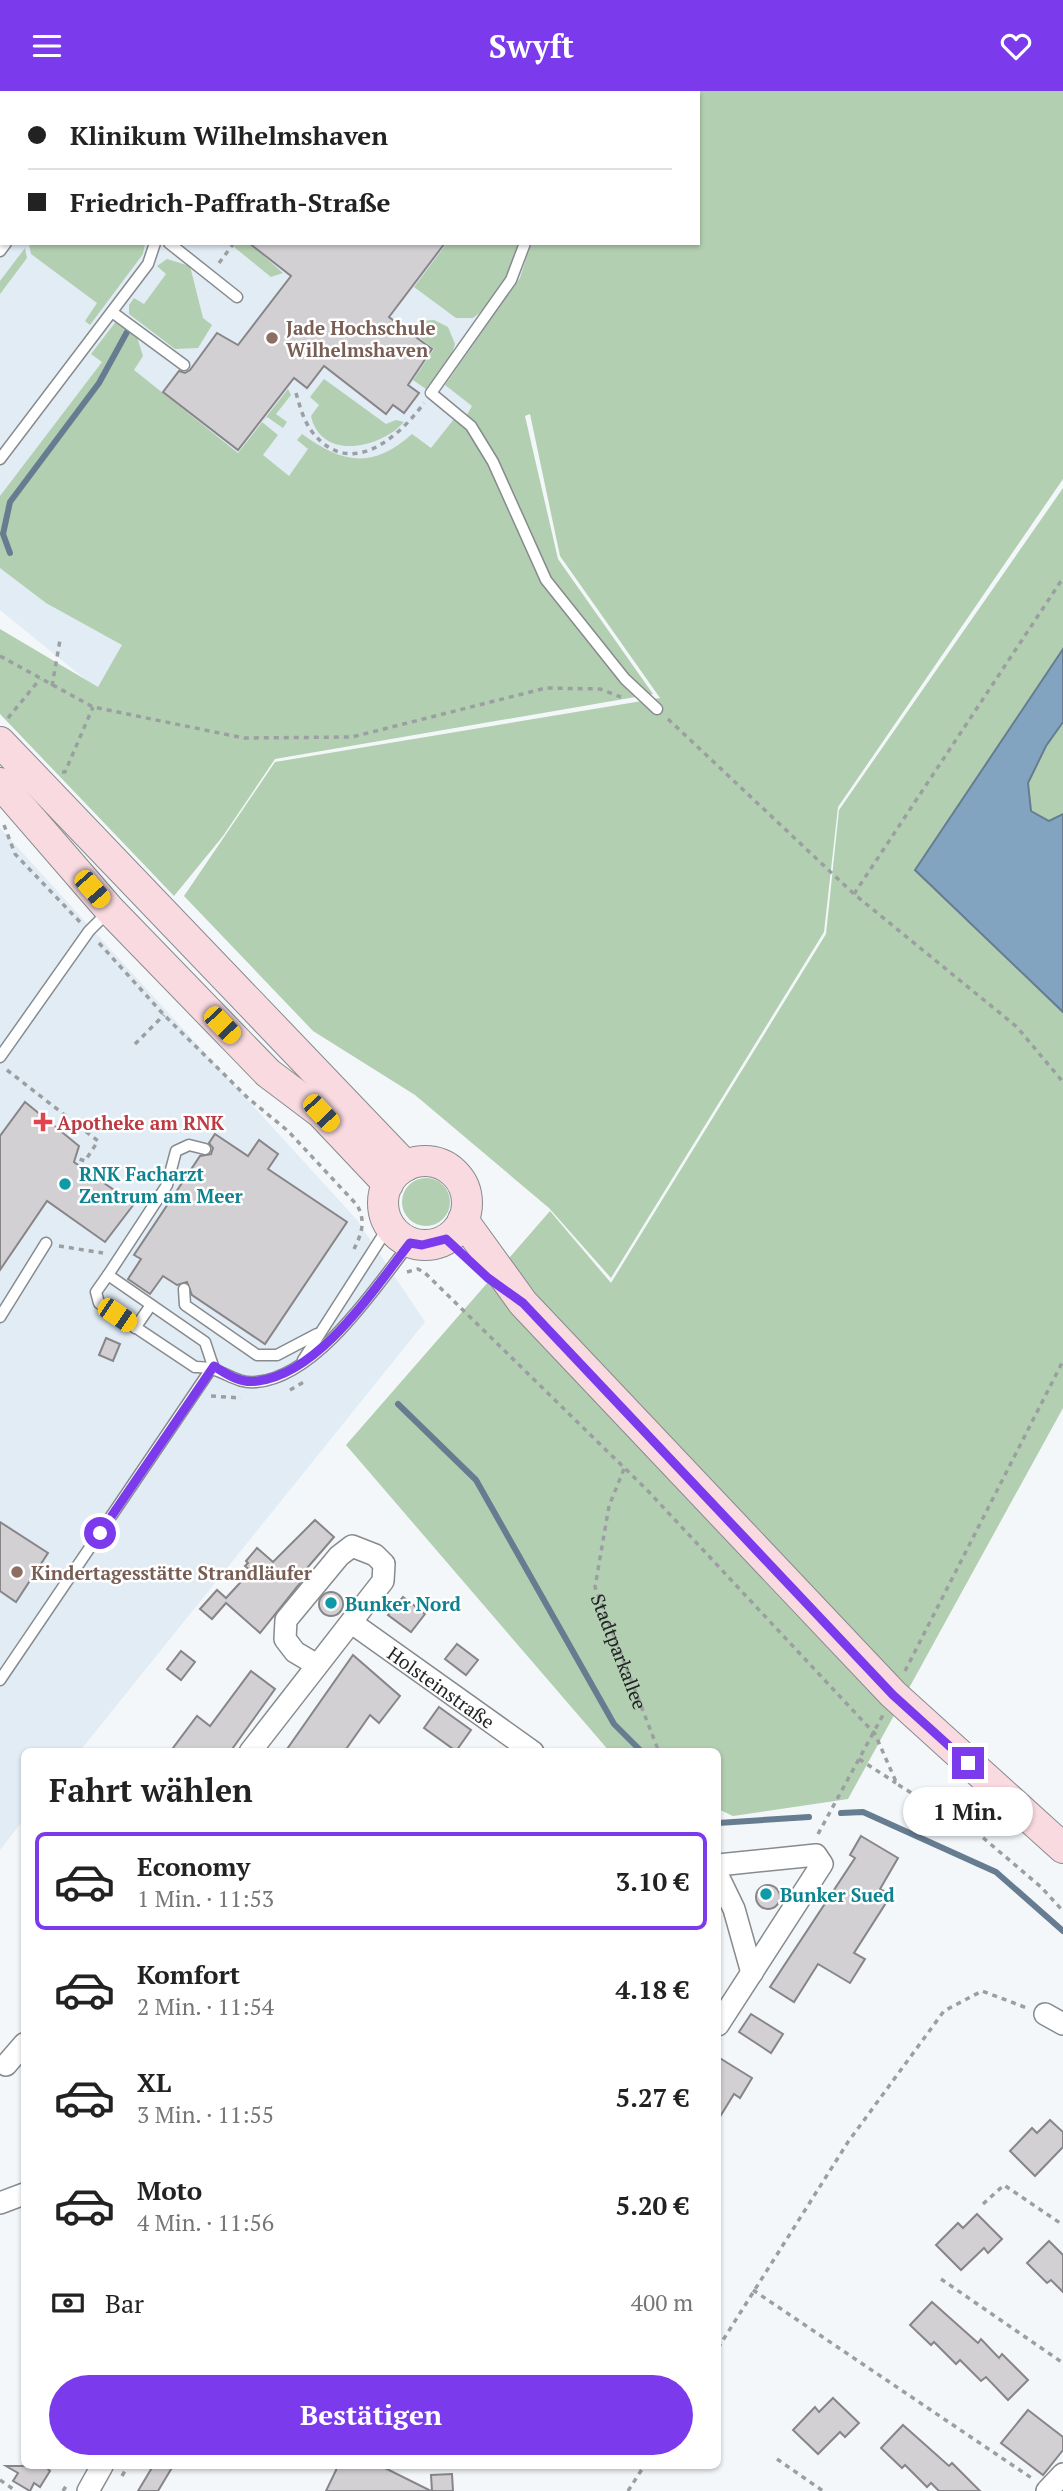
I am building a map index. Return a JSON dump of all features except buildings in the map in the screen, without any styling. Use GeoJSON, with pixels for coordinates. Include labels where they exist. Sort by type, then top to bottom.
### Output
{"type":"FeatureCollection","features":[{"type":"Feature","properties":{"kind":"main road"},"geometry":{"type":"LineString","coordinates":[[2,732],[397,1175]]}},
{"type":"Feature","properties":{"kind":"main road"},"geometry":{"type":"LineString","coordinates":[[0,783],[110,910],[268,1073],[397,1175]]}},
{"type":"Feature","properties":{"kind":"main road"},"geometry":{"type":"LineString","coordinates":[[431,1162],[454,1173],[466,1195],[455,1230],[422,1245],[399,1234],[384,1212],[383,1198],[397,1175],[431,1162]]}},
{"type":"Feature","properties":{"kind":"main road"},"geometry":{"type":"LineString","coordinates":[[455,1230],[488,1278],[523,1303],[893,1695],[1063,1848]]}},
{"type":"Feature","properties":{"kind":"street"},"geometry":{"type":"LineString","coordinates":[[253,1748],[383,1581],[384,1564],[375,1555],[352,1546],[340,1556],[286,1620],[285,1639],[295,1653],[317,1665]]}},
{"type":"Feature","properties":{"kind":"street","name":"Holsteinstraße"},"geometry":{"type":"LineString","coordinates":[[352,1623],[527,1748]]}},
{"type":"Feature","properties":{"kind":"street"},"geometry":{"type":"LineString","coordinates":[[721,1865],[805,1855],[816,1855],[821,1859],[821,1870],[721,2020]]}},
{"type":"Feature","properties":{"kind":"street"},"geometry":{"type":"LineString","coordinates":[[721,1882],[734,1909],[752,1973]]}},
{"type":"Feature","properties":{"kind":"street"},"geometry":{"type":"LineString","coordinates":[[10,2066],[21,2049]]}},
{"type":"Feature","properties":{"kind":"street"},"geometry":{"type":"LineString","coordinates":[[0,2203],[21,2196]]}},
{"type":"Feature","properties":{"kind":"street"},"geometry":{"type":"LineString","coordinates":[[88,2491],[100,2469]]}},
{"type":"Feature","properties":{"kind":"lane"},"geometry":{"type":"LineString","coordinates":[[0,459],[148,264],[154,245]]}},
{"type":"Feature","properties":{"kind":"lane"},"geometry":{"type":"LineString","coordinates":[[171,245],[237,297]]}},
{"type":"Feature","properties":{"kind":"lane"},"geometry":{"type":"LineString","coordinates":[[524,245],[511,280],[431,393],[471,426],[493,462],[546,580],[625,679],[657,709]]}},
{"type":"Feature","properties":{"kind":"lane"},"geometry":{"type":"LineString","coordinates":[[112,312],[184,365]]}},
{"type":"Feature","properties":{"kind":"lane"},"geometry":{"type":"LineString","coordinates":[[0,1057],[89,931],[110,910]]}},
{"type":"Feature","properties":{"kind":"lane"},"geometry":{"type":"LineString","coordinates":[[205,1149],[189,1145],[176,1151],[167,1185],[96,1297],[135,1328],[195,1367],[214,1366],[234,1378],[257,1382],[284,1374],[302,1363],[326,1345],[399,1234]]}},
{"type":"Feature","properties":{"kind":"lane"},"geometry":{"type":"LineString","coordinates":[[302,1363],[317,1334],[399,1234]]}},
{"type":"Feature","properties":{"kind":"lane"},"geometry":{"type":"LineString","coordinates":[[0,1317],[46,1243]]}},
{"type":"Feature","properties":{"kind":"lane"},"geometry":{"type":"LineString","coordinates":[[108,1275],[205,1342],[214,1366]]}},
{"type":"Feature","properties":{"kind":"lane"},"geometry":{"type":"LineString","coordinates":[[184,1289],[185,1305],[257,1355],[277,1355],[301,1340],[317,1334]]}},
{"type":"Feature","properties":{"kind":"lane"},"geometry":{"type":"LineString","coordinates":[[135,1328],[151,1305]]}},
{"type":"Feature","properties":{"kind":"lane"},"geometry":{"type":"LineString","coordinates":[[180,1325],[211,1323]]}},
{"type":"Feature","properties":{"kind":"lane"},"geometry":{"type":"LineString","coordinates":[[0,1680],[214,1366]]}},
{"type":"Feature","properties":{"kind":"path"},"geometry":{"type":"LineString","coordinates":[[210,276],[233,245]]}},
{"type":"Feature","properties":{"kind":"path"},"geometry":{"type":"LineString","coordinates":[[296,393],[312,433],[322,442],[334,449],[364,453],[395,437],[431,393]]}},
{"type":"Feature","properties":{"kind":"path"},"geometry":{"type":"LineString","coordinates":[[854,894],[1063,577]]}},
{"type":"Feature","properties":{"kind":"path"},"geometry":{"type":"LineString","coordinates":[[52,686],[60,640]]}},
{"type":"Feature","properties":{"kind":"path"},"geometry":{"type":"LineString","coordinates":[[0,656],[93,707],[244,738],[352,737],[546,688],[600,689],[657,709],[854,894],[1017,1027],[1063,1082]]}},
{"type":"Feature","properties":{"kind":"path"},"geometry":{"type":"LineString","coordinates":[[2,732],[40,679]]}},
{"type":"Feature","properties":{"kind":"path"},"geometry":{"type":"LineString","coordinates":[[53,773],[65,772],[93,707]]}},
{"type":"Feature","properties":{"kind":"path"},"geometry":{"type":"LineString","coordinates":[[20,805],[5,820],[4,828],[15,854],[164,1015],[248,1098],[288,1131],[357,1205],[364,1217],[358,1241]]}},
{"type":"Feature","properties":{"kind":"path"},"geometry":{"type":"LineString","coordinates":[[135,1044],[164,1015]]}},
{"type":"Feature","properties":{"kind":"path"},"geometry":{"type":"LineString","coordinates":[[0,1064],[98,1141],[85,1161],[76,1159]]}},
{"type":"Feature","properties":{"kind":"path"},"geometry":{"type":"LineString","coordinates":[[46,1243],[105,1254],[117,1261]]}},
{"type":"Feature","properties":{"kind":"path"},"geometry":{"type":"LineString","coordinates":[[401,1275],[418,1269],[425,1272],[648,1491],[875,1734],[897,1784]]}},
{"type":"Feature","properties":{"kind":"path"},"geometry":{"type":"LineString","coordinates":[[805,1855],[875,1734],[1063,1361]]}},
{"type":"Feature","properties":{"kind":"path"},"geometry":{"type":"LineString","coordinates":[[280,1394],[310,1378]]}},
{"type":"Feature","properties":{"kind":"path"},"geometry":{"type":"LineString","coordinates":[[192,1397],[202,1403],[211,1396],[220,1394],[246,1398]]}},
{"type":"Feature","properties":{"kind":"path","name":"Stadtparkallee"},"geometry":{"type":"LineString","coordinates":[[624,1469],[609,1506],[595,1587],[657,1748]]}},
{"type":"Feature","properties":{"kind":"path"},"geometry":{"type":"LineString","coordinates":[[859,1759],[981,1836],[1041,1887],[1063,1911]]}},
{"type":"Feature","properties":{"kind":"path"},"geometry":{"type":"LineString","coordinates":[[721,2342],[848,2142],[944,2011],[982,1991],[1054,2019]]}},
{"type":"Feature","properties":{"kind":"path"},"geometry":{"type":"LineString","coordinates":[[983,2204],[1004,2185],[1063,2225]]}},
{"type":"Feature","properties":{"kind":"path"},"geometry":{"type":"LineString","coordinates":[[942,2279],[1063,2363]]}},
{"type":"Feature","properties":{"kind":"path"},"geometry":{"type":"LineString","coordinates":[[753,2290],[1053,2485]]}},
{"type":"Feature","properties":{"kind":"path"},"geometry":{"type":"LineString","coordinates":[[777,2459],[823,2491]]}},
{"type":"Feature","properties":{"kind":"path"},"geometry":{"type":"LineString","coordinates":[[628,2491],[642,2469]]}},
{"type":"Feature","properties":{"kind":"path"},"geometry":{"type":"LineString","coordinates":[[0,2480],[16,2491]]}},
{"type":"Feature","properties":{"kind":"shaded area","name":"Jade Hochschule Wilhelmshaven"},"geometry":{"type":"Polygon","coordinates":[[[0,245],[575,245],[513,433],[97,689],[0,610],[0,245]]]}},
{"type":"Feature","properties":{"kind":"shaded area"},"geometry":{"type":"Polygon","coordinates":[[[0,828],[357,1220],[425,1322],[82,1748],[21,1748],[21,1823],[0,1850],[0,828]]]}},
{"type":"Feature","properties":{"kind":"green space"},"geometry":{"type":"Polygon","coordinates":[[[700,91],[1063,91],[1063,479],[838,807],[824,932],[611,1278],[549,1208],[415,1095],[313,1031],[184,896],[275,762],[660,698],[560,556],[530,414],[525,416],[558,559],[653,694],[275,759],[223,836],[174,896],[0,714],[0,629],[98,687],[122,645],[46,603],[0,568],[0,496],[102,362],[91,354],[117,320],[136,334],[143,356],[134,370],[238,453],[262,422],[278,435],[263,455],[289,476],[308,449],[297,440],[302,434],[330,451],[357,458],[384,453],[412,434],[431,448],[454,419],[465,418],[472,406],[445,385],[520,278],[530,245],[700,245],[700,91]]]}},
{"type":"Feature","properties":{"kind":"green space"},"geometry":{"type":"Polygon","coordinates":[[[29,245],[145,245],[143,254],[90,325],[85,321],[97,303],[31,254],[29,245]]]}},
{"type":"Feature","properties":{"kind":"green space"},"geometry":{"type":"Polygon","coordinates":[[[251,245],[283,273],[271,277],[234,247],[251,245]]]}},
{"type":"Feature","properties":{"kind":"green space"},"geometry":{"type":"Polygon","coordinates":[[[446,245],[520,245],[503,284],[482,311],[473,318],[456,318],[414,287],[446,245]]]}},
{"type":"Feature","properties":{"kind":"green space"},"geometry":{"type":"Polygon","coordinates":[[[25,248],[27,258],[0,294],[0,281],[25,248]]]}},
{"type":"Feature","properties":{"kind":"green space"},"geometry":{"type":"Polygon","coordinates":[[[167,259],[190,266],[203,318],[212,325],[198,348],[175,349],[129,314],[129,305],[134,298],[144,304],[166,274],[157,266],[167,259]]]}},
{"type":"Feature","properties":{"kind":"green space"},"geometry":{"type":"Polygon","coordinates":[[[434,320],[448,327],[455,344],[451,356],[426,389],[413,380],[434,349],[411,331],[419,321],[434,320]]]}},
{"type":"Feature","properties":{"kind":"green space"},"geometry":{"type":"Polygon","coordinates":[[[324,379],[386,424],[396,420],[404,422],[381,439],[367,444],[338,445],[326,440],[317,430],[311,416],[319,405],[310,397],[324,379]]]}},
{"type":"Feature","properties":{"kind":"green space"},"geometry":{"type":"Polygon","coordinates":[[[288,389],[291,395],[276,414],[287,422],[283,428],[267,417],[263,421],[288,389]]]}},
{"type":"Feature","properties":{"kind":"green space"},"geometry":{"type":"Polygon","coordinates":[[[1063,488],[1063,649],[915,870],[1063,1012],[1063,1408],[848,1799],[733,1816],[721,1810],[721,1748],[607,1748],[346,1445],[550,1211],[611,1283],[826,934],[839,810],[1063,488]]]}},
{"type":"Feature","properties":{"kind":"green space"},"geometry":{"type":"Polygon","coordinates":[[[1063,722],[1063,814],[1049,822],[1031,811],[1027,783],[1046,746],[1063,722]]]}},
{"type":"Feature","properties":{"kind":"green space"},"geometry":{"type":"Polygon","coordinates":[[[426,1178],[443,1185],[450,1202],[443,1219],[426,1226],[409,1219],[402,1202],[409,1185],[426,1178]]]}},
{"type":"Feature","properties":{"kind":"water"},"geometry":{"type":"Polygon","coordinates":[[[1063,649],[1063,722],[1046,746],[1028,783],[1031,811],[1049,821],[1063,814],[1063,1012],[915,870],[1063,649]]]}},
{"type":"Feature","properties":{"kind":"waterway"},"geometry":{"type":"LineString","coordinates":[[10,553],[3,534],[10,502],[99,383],[127,332]]}},
{"type":"Feature","properties":{"kind":"waterway"},"geometry":{"type":"LineString","coordinates":[[398,1404],[476,1480],[614,1724],[638,1748]]}},
{"type":"Feature","properties":{"kind":"waterway"},"geometry":{"type":"LineString","coordinates":[[841,1813],[863,1812],[996,1872],[1063,1931]]}},
{"type":"Feature","properties":{"kind":"waterway"},"geometry":{"type":"LineString","coordinates":[[721,1823],[809,1817]]}},
{"type":"Feature","properties":{"kind":"place","name":"Jade Hochschule Wilhelmshaven"},"geometry":{"type":"Point","coordinates":[272,338]}},
{"type":"Feature","properties":{"kind":"place","name":"Apotheke am RNK"},"geometry":{"type":"Point","coordinates":[43,1122]}},
{"type":"Feature","properties":{"kind":"place","name":"RNK Facharzt Zentrum am Meer"},"geometry":{"type":"Point","coordinates":[65,1184]}},
{"type":"Feature","properties":{"kind":"place","name":"Kindertagesstätte Strandläufer"},"geometry":{"type":"Point","coordinates":[17,1572]}},
{"type":"Feature","properties":{"kind":"place","name":"Bunker Nord"},"geometry":{"type":"Point","coordinates":[331,1603]}},
{"type":"Feature","properties":{"kind":"place","name":"Bunker Sued"},"geometry":{"type":"Point","coordinates":[766,1894]}},
{"type":"Feature","properties":{"kind":"route"},"geometry":{"type":"LineString","coordinates":[[100,1533],[214,1366],[245,1381],[257,1382],[284,1374],[326,1345],[410,1243],[435,1244],[446,1239],[488,1278],[523,1303],[893,1695],[968,1763]]}}]}
